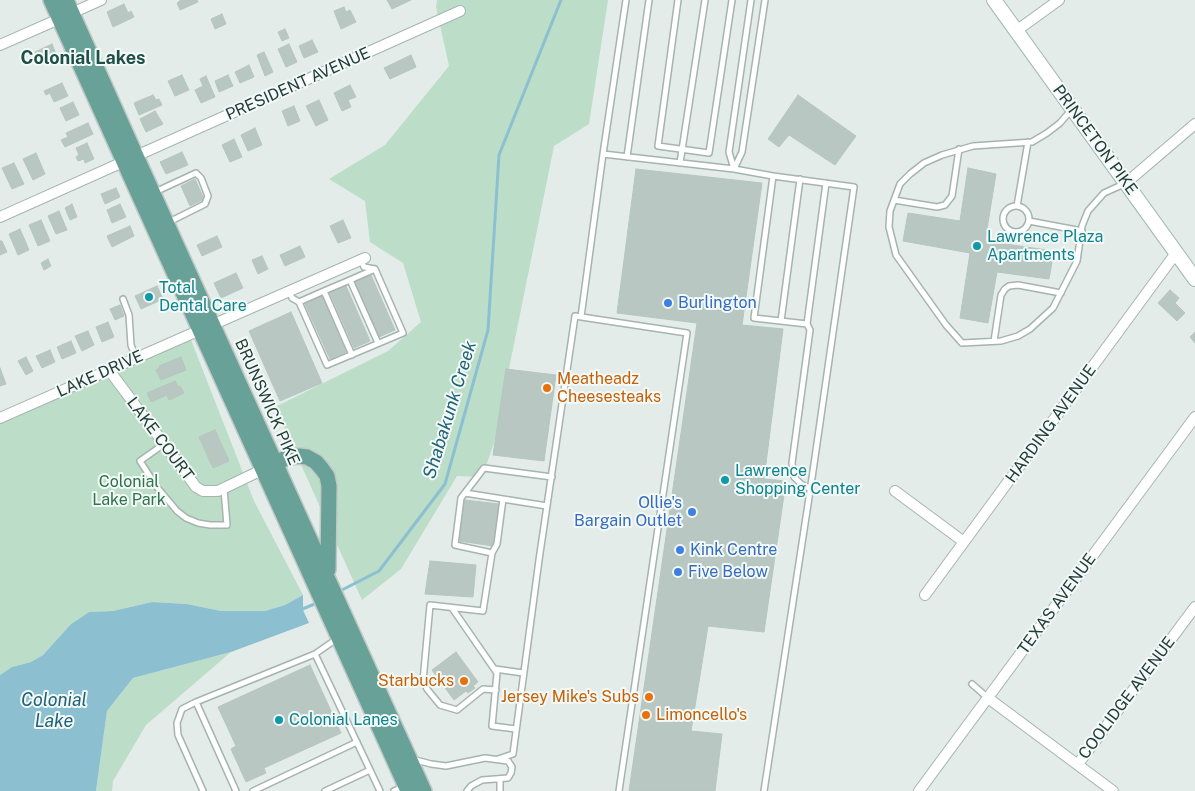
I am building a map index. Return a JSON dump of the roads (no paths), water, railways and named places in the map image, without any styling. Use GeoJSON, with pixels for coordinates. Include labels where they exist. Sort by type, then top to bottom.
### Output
{"type":"FeatureCollection","features":[{"type":"Feature","properties":{"kind":"main road","name":"BRUNSWICK PIKE"},"geometry":{"type":"LineString","coordinates":[[51,0],[66,11],[130,159],[269,467],[317,592],[402,789]]}},
{"type":"Feature","properties":{"kind":"main road","name":"PRINCETON PIKE"},"geometry":{"type":"LineString","coordinates":[[994,0],[1195,279]]}},
{"type":"Feature","properties":{"kind":"main road","name":"BRUNSWICK PIKE"},"geometry":{"type":"LineString","coordinates":[[130,159],[152,193],[166,224],[206,328]]}},
{"type":"Feature","properties":{"kind":"main road"},"geometry":{"type":"LineString","coordinates":[[269,467],[289,457],[299,456],[316,462],[327,476],[329,486],[330,581]]}},
{"type":"Feature","properties":{"kind":"main road","name":"BRUNSWICK PIKE"},"geometry":{"type":"LineString","coordinates":[[269,467],[330,581],[424,791]]}},
{"type":"Feature","properties":{"kind":"street"},"geometry":{"type":"LineString","coordinates":[[0,44],[66,11],[101,0]]}},
{"type":"Feature","properties":{"kind":"street"},"geometry":{"type":"LineString","coordinates":[[1016,31],[1059,0]]}},
{"type":"Feature","properties":{"kind":"street","name":"PRESIDENT AVENUE"},"geometry":{"type":"LineString","coordinates":[[0,217],[460,11]]}},
{"type":"Feature","properties":{"kind":"street"},"geometry":{"type":"LineString","coordinates":[[1126,183],[1195,124]]}},
{"type":"Feature","properties":{"kind":"street","name":"HARDING AVENUE"},"geometry":{"type":"LineString","coordinates":[[925,594],[1176,253]]}},
{"type":"Feature","properties":{"kind":"street","name":"LAKE DRIVE"},"geometry":{"type":"LineString","coordinates":[[0,418],[363,259]]}},
{"type":"Feature","properties":{"kind":"street","name":"LAKE COURT"},"geometry":{"type":"LineString","coordinates":[[109,370],[196,487],[211,492],[224,489],[269,467]]}},
{"type":"Feature","properties":{"kind":"street","name":"TEXAS AVENUE"},"geometry":{"type":"LineString","coordinates":[[919,791],[1195,417]]}},
{"type":"Feature","properties":{"kind":"street"},"geometry":{"type":"LineString","coordinates":[[895,491],[964,542]]}},
{"type":"Feature","properties":{"kind":"street","name":"COOLIDGE AVENUE"},"geometry":{"type":"LineString","coordinates":[[1078,764],[1195,607]]}},
{"type":"Feature","properties":{"kind":"street"},"geometry":{"type":"LineString","coordinates":[[988,698],[1113,791]]}},
{"type":"Feature","properties":{"kind":"lane"},"geometry":{"type":"LineString","coordinates":[[581,317],[626,0]]}},
{"type":"Feature","properties":{"kind":"lane"},"geometry":{"type":"LineString","coordinates":[[627,157],[649,0]]}},
{"type":"Feature","properties":{"kind":"lane"},"geometry":{"type":"LineString","coordinates":[[678,0],[658,146],[709,153],[732,0]]}},
{"type":"Feature","properties":{"kind":"lane"},"geometry":{"type":"LineString","coordinates":[[680,163],[705,0]]}},
{"type":"Feature","properties":{"kind":"lane"},"geometry":{"type":"LineString","coordinates":[[734,169],[729,152],[751,0]]}},
{"type":"Feature","properties":{"kind":"lane"},"geometry":{"type":"LineString","coordinates":[[734,169],[742,152],[765,0]]}},
{"type":"Feature","properties":{"kind":"lane"},"geometry":{"type":"LineString","coordinates":[[1073,109],[1047,133],[1032,142],[973,146],[959,149],[924,163],[900,184],[890,211],[889,227],[896,255],[946,325],[962,343],[1001,341],[1018,336],[1030,329],[1052,308],[1077,261],[1082,230],[1088,211],[1104,193],[1126,183]]}},
{"type":"Feature","properties":{"kind":"lane"},"geometry":{"type":"LineString","coordinates":[[1017,206],[1028,142]]}},
{"type":"Feature","properties":{"kind":"lane"},"geometry":{"type":"LineString","coordinates":[[894,200],[937,207],[945,205],[952,196],[959,149]]}},
{"type":"Feature","properties":{"kind":"lane"},"geometry":{"type":"LineString","coordinates":[[603,154],[734,169],[854,187],[811,489],[764,791]]}},
{"type":"Feature","properties":{"kind":"lane"},"geometry":{"type":"LineString","coordinates":[[152,193],[196,173],[201,178],[208,196],[205,204],[166,224]]}},
{"type":"Feature","properties":{"kind":"lane"},"geometry":{"type":"LineString","coordinates":[[773,176],[754,318],[807,324]]}},
{"type":"Feature","properties":{"kind":"lane"},"geometry":{"type":"LineString","coordinates":[[781,321],[800,180]]}},
{"type":"Feature","properties":{"kind":"lane"},"geometry":{"type":"LineString","coordinates":[[811,489],[801,484],[794,477],[792,462],[810,330],[807,324],[826,183]]}},
{"type":"Feature","properties":{"kind":"lane"},"geometry":{"type":"LineString","coordinates":[[1013,206],[1017,206],[1025,209],[1028,221],[1021,231],[1012,231],[1006,226],[1003,219],[1006,211],[1013,206]]}},
{"type":"Feature","properties":{"kind":"lane"},"geometry":{"type":"LineString","coordinates":[[1028,221],[1082,230]]}},
{"type":"Feature","properties":{"kind":"lane"},"geometry":{"type":"LineString","coordinates":[[363,259],[364,267],[375,269]]}},
{"type":"Feature","properties":{"kind":"lane"},"geometry":{"type":"LineString","coordinates":[[299,302],[375,269]]}},
{"type":"Feature","properties":{"kind":"lane"},"geometry":{"type":"LineString","coordinates":[[289,291],[292,298],[299,302],[327,365],[403,333],[375,269]]}},
{"type":"Feature","properties":{"kind":"lane"},"geometry":{"type":"LineString","coordinates":[[350,280],[378,343]]}},
{"type":"Feature","properties":{"kind":"lane"},"geometry":{"type":"LineString","coordinates":[[994,342],[1001,295],[1009,286],[1018,285],[1061,293]]}},
{"type":"Feature","properties":{"kind":"lane"},"geometry":{"type":"LineString","coordinates":[[324,291],[352,355]]}},
{"type":"Feature","properties":{"kind":"lane"},"geometry":{"type":"LineString","coordinates":[[123,299],[129,314],[130,345],[136,358]]}},
{"type":"Feature","properties":{"kind":"lane"},"geometry":{"type":"LineString","coordinates":[[498,759],[513,754],[575,316],[687,333],[619,791]]}},
{"type":"Feature","properties":{"kind":"lane"},"geometry":{"type":"LineString","coordinates":[[164,444],[140,461],[176,512],[186,518],[210,525],[227,524],[224,489]]}},
{"type":"Feature","properties":{"kind":"lane"},"geometry":{"type":"LineString","coordinates":[[492,553],[456,545],[461,498],[484,468],[552,477]]}},
{"type":"Feature","properties":{"kind":"lane"},"geometry":{"type":"LineString","coordinates":[[465,493],[547,506]]}},
{"type":"Feature","properties":{"kind":"lane"},"geometry":{"type":"LineString","coordinates":[[496,690],[483,689],[458,710],[440,705],[423,681],[430,605],[483,612],[492,553],[497,544],[503,499]]}},
{"type":"Feature","properties":{"kind":"lane"},"geometry":{"type":"LineString","coordinates":[[452,608],[497,673],[492,726],[516,729]]}},
{"type":"Feature","properties":{"kind":"lane"},"geometry":{"type":"LineString","coordinates":[[203,791],[178,735],[177,723],[182,709],[315,654],[338,638]]}},
{"type":"Feature","properties":{"kind":"lane"},"geometry":{"type":"LineString","coordinates":[[315,654],[380,791]]}},
{"type":"Feature","properties":{"kind":"lane"},"geometry":{"type":"LineString","coordinates":[[495,669],[523,673]]}},
{"type":"Feature","properties":{"kind":"lane"},"geometry":{"type":"LineString","coordinates":[[972,684],[988,698]]}},
{"type":"Feature","properties":{"kind":"lane"},"geometry":{"type":"LineString","coordinates":[[196,702],[236,791]]}},
{"type":"Feature","properties":{"kind":"lane"},"geometry":{"type":"LineString","coordinates":[[253,791],[357,742]]}},
{"type":"Feature","properties":{"kind":"lane"},"geometry":{"type":"LineString","coordinates":[[409,758],[446,766],[485,758],[498,759],[508,761],[512,767],[508,778],[482,780],[471,786],[467,791]]}},
{"type":"Feature","properties":{"kind":"lane"},"geometry":{"type":"LineString","coordinates":[[325,791],[370,770]]}},
{"type":"Feature","properties":{"kind":"lane"},"geometry":{"type":"LineString","coordinates":[[500,780],[500,791]]}},
{"type":"Feature","properties":{"kind":"water","name":"Colonial Lake"},"geometry":{"type":"Polygon","coordinates":[[[303,595],[303,610],[309,623],[231,652],[133,678],[107,711],[96,791],[0,791],[0,675],[12,667],[31,662],[43,655],[71,624],[89,612],[113,611],[152,602],[187,604],[221,611],[265,611],[285,605],[303,595]]]}},
{"type":"Feature","properties":{"kind":"waterway","name":"Shabakunk Creek"},"geometry":{"type":"LineString","coordinates":[[338,592],[379,571],[445,484],[488,330],[499,155],[561,0]]}},
{"type":"Feature","properties":{"kind":"waterway","name":"Shabakunk Creek"},"geometry":{"type":"LineString","coordinates":[[300,610],[317,603]]}},
{"type":"Feature","properties":{"kind":"place","name":"Lawrence Plaza Apartments"},"geometry":{"type":"Point","coordinates":[977,246]}},
{"type":"Feature","properties":{"kind":"place","name":"Total Dental Care"},"geometry":{"type":"Point","coordinates":[149,297]}},
{"type":"Feature","properties":{"kind":"place","name":"Burlington"},"geometry":{"type":"Point","coordinates":[668,303]}},
{"type":"Feature","properties":{"kind":"place","name":"Meatheadz Cheesesteaks"},"geometry":{"type":"Point","coordinates":[547,388]}},
{"type":"Feature","properties":{"kind":"place","name":"Lawrence Shopping Center"},"geometry":{"type":"Point","coordinates":[725,480]}},
{"type":"Feature","properties":{"kind":"place","name":"Ollie's Bargain Outlet"},"geometry":{"type":"Point","coordinates":[692,512]}},
{"type":"Feature","properties":{"kind":"place","name":"Kink Centre"},"geometry":{"type":"Point","coordinates":[680,550]}},
{"type":"Feature","properties":{"kind":"place","name":"Five Below"},"geometry":{"type":"Point","coordinates":[678,572]}},
{"type":"Feature","properties":{"kind":"place","name":"Starbucks"},"geometry":{"type":"Point","coordinates":[464,681]}},
{"type":"Feature","properties":{"kind":"place","name":"Jersey Mike's Subs"},"geometry":{"type":"Point","coordinates":[649,697]}},
{"type":"Feature","properties":{"kind":"place","name":"Limoncello's"},"geometry":{"type":"Point","coordinates":[646,715]}},
{"type":"Feature","properties":{"kind":"place","name":"Colonial Lanes"},"geometry":{"type":"Point","coordinates":[279,720]}},
{"type":"Feature","properties":{"kind":"district","name":"Colonial Lakes"},"geometry":{"type":"Point","coordinates":[83,58]}},
{"type":"Feature","properties":{"kind":"park label","name":"Colonial Lake Park"},"geometry":{"type":"Point","coordinates":[129,491]}}]}
